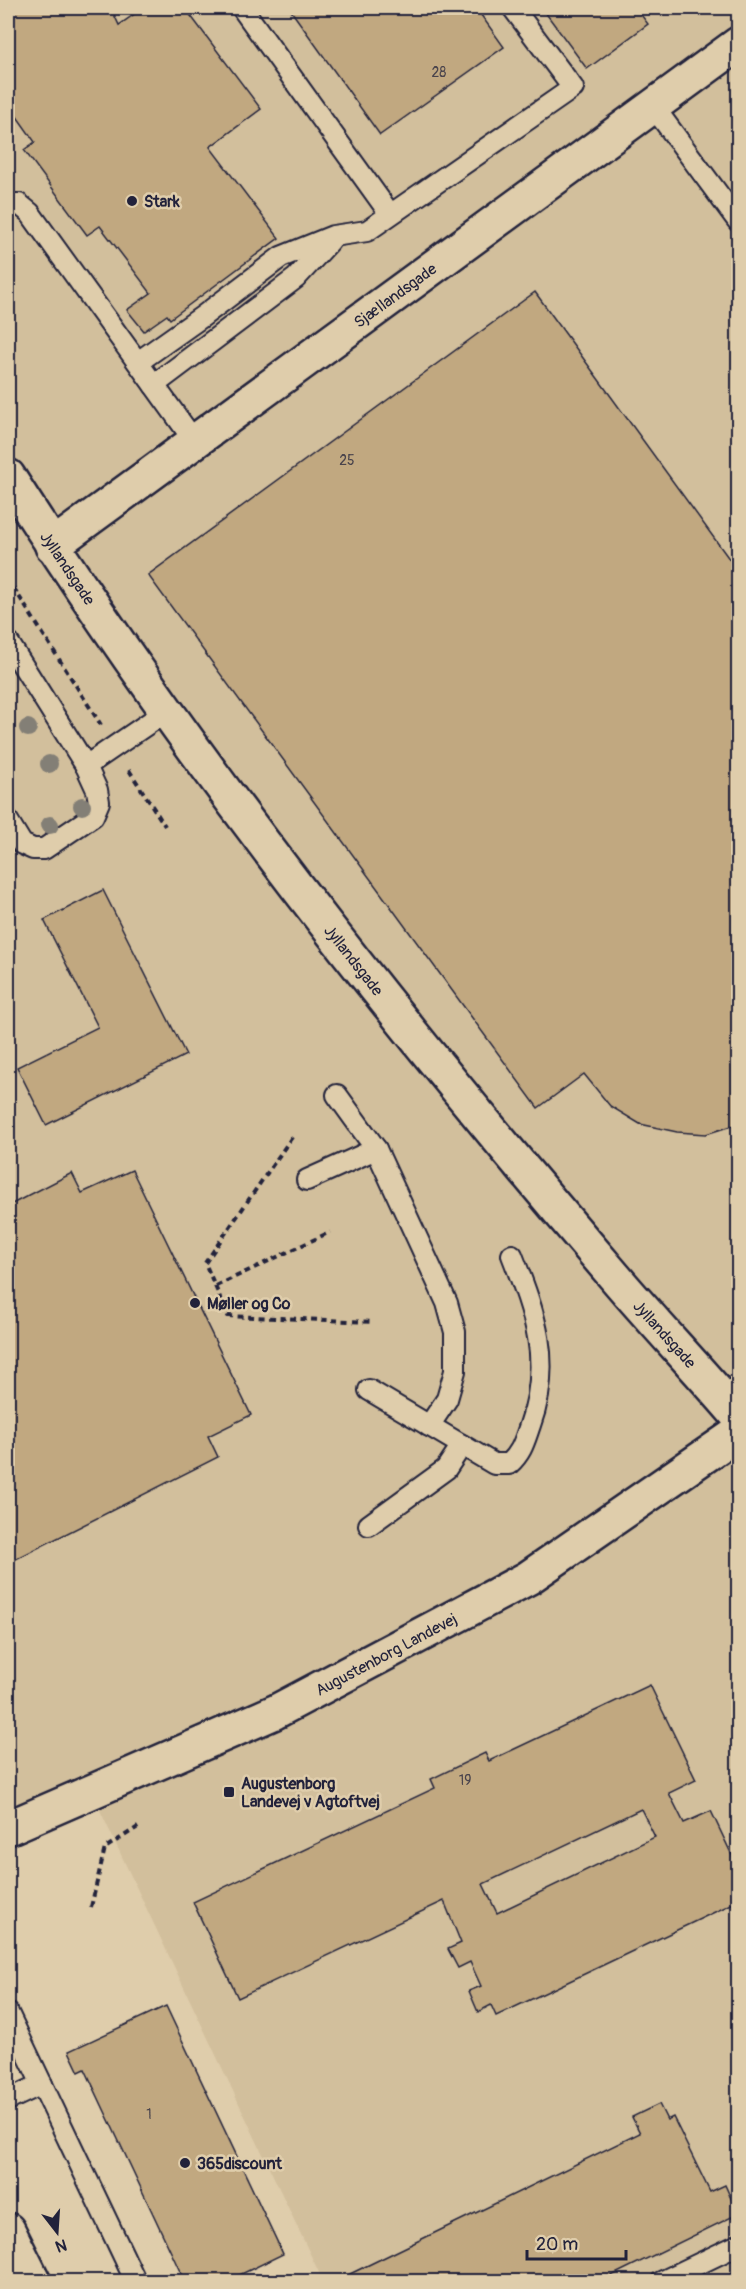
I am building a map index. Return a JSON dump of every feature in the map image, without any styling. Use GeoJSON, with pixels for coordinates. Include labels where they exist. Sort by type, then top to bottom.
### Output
{"type":"FeatureCollection","features":[{"type":"Feature","properties":{"kind":"street","name":"Sjællandsgade"},"geometry":{"type":"LineString","coordinates":[[52,546],[738,44]]}},
{"type":"Feature","properties":{"kind":"street","name":"Jyllandsgade"},"geometry":{"type":"LineString","coordinates":[[8,476],[52,546],[224,791],[381,996],[616,1278],[738,1416]]}},
{"type":"Feature","properties":{"kind":"street","name":"Augustenborg Landevej"},"geometry":{"type":"LineString","coordinates":[[8,1828],[275,1712],[518,1584],[698,1463],[738,1433]]}},
{"type":"Feature","properties":{"kind":"street"},"geometry":{"type":"LineString","coordinates":[[8,2230],[34,2282]]}},
{"type":"Feature","properties":{"kind":"lane"},"geometry":{"type":"LineString","coordinates":[[242,8],[390,214]]}},
{"type":"Feature","properties":{"kind":"lane"},"geometry":{"type":"LineString","coordinates":[[138,362],[281,257],[333,237],[367,231],[573,88],[513,8]]}},
{"type":"Feature","properties":{"kind":"lane"},"geometry":{"type":"LineString","coordinates":[[653,106],[738,221]]}},
{"type":"Feature","properties":{"kind":"lane"},"geometry":{"type":"LineString","coordinates":[[8,204],[19,204],[30,213],[195,442]]}},
{"type":"Feature","properties":{"kind":"lane"},"geometry":{"type":"LineString","coordinates":[[154,385],[296,278],[333,237]]}},
{"type":"Feature","properties":{"kind":"lane"},"geometry":{"type":"LineString","coordinates":[[8,642],[86,766],[97,790],[99,802],[93,816],[44,849],[33,849],[22,844],[8,821]]}},
{"type":"Feature","properties":{"kind":"lane"},"geometry":{"type":"LineString","coordinates":[[86,766],[168,710]]}},
{"type":"Feature","properties":{"kind":"lane"},"geometry":{"type":"LineString","coordinates":[[337,1095],[376,1149],[447,1303],[455,1332],[455,1371],[447,1399],[429,1426]]}},
{"type":"Feature","properties":{"kind":"lane"},"geometry":{"type":"LineString","coordinates":[[307,1180],[376,1149]]}},
{"type":"Feature","properties":{"kind":"lane"},"geometry":{"type":"LineString","coordinates":[[369,1390],[494,1464],[509,1464],[520,1454],[538,1402],[541,1348],[531,1304],[512,1255]]}},
{"type":"Feature","properties":{"kind":"lane"},"geometry":{"type":"LineString","coordinates":[[369,1525],[446,1469],[462,1445]]}},
{"type":"Feature","properties":{"kind":"lane"},"geometry":{"type":"LineString","coordinates":[[8,2013],[136,2282]]}},
{"type":"Feature","properties":{"kind":"lane"},"geometry":{"type":"LineString","coordinates":[[8,2100],[42,2084]]}},
{"type":"Feature","properties":{"kind":"lane"},"geometry":{"type":"LineString","coordinates":[[661,2282],[738,2245]]}},
{"type":"Feature","properties":{"kind":"path"},"geometry":{"type":"LineString","coordinates":[[8,579],[165,826]]}},
{"type":"Feature","properties":{"kind":"path"},"geometry":{"type":"LineString","coordinates":[[292,1137],[205,1263],[228,1316],[374,1322]]}},
{"type":"Feature","properties":{"kind":"path"},"geometry":{"type":"LineString","coordinates":[[216,1286],[330,1232]]}},
{"type":"Feature","properties":{"kind":"path"},"geometry":{"type":"LineString","coordinates":[[91,1906],[105,1848],[138,1827]]}},
{"type":"Feature","properties":{"kind":"shaded area"},"geometry":{"type":"Polygon","coordinates":[[[8,8],[738,8],[738,2281],[323,2281],[88,1785],[8,1818],[8,8]]]}},
{"type":"Feature","properties":{"kind":"building"},"geometry":{"type":"Polygon","coordinates":[[[8,8],[111,8],[119,25],[143,8],[185,8],[261,109],[210,147],[279,238],[170,319],[167,315],[144,331],[127,310],[151,293],[100,226],[87,235],[24,150],[35,142],[8,104],[8,8]]]}},
{"type":"Feature","properties":{"kind":"building"},"geometry":{"type":"Polygon","coordinates":[[[289,8],[476,8],[504,47],[380,135],[289,8]]]}},
{"type":"Feature","properties":{"kind":"building"},"geometry":{"type":"Polygon","coordinates":[[[542,8],[636,8],[648,24],[587,69],[542,8]]]}},
{"type":"Feature","properties":{"kind":"building"},"geometry":{"type":"Polygon","coordinates":[[[535,292],[738,571],[738,1124],[706,1134],[677,1132],[640,1124],[610,1106],[584,1074],[538,1108],[148,575],[535,292]]]}},
{"type":"Feature","properties":{"kind":"building"},"geometry":{"type":"Polygon","coordinates":[[[103,890],[186,1055],[46,1125],[17,1067],[98,1027],[44,920],[103,890]]]}},
{"type":"Feature","properties":{"kind":"building"},"geometry":{"type":"Polygon","coordinates":[[[132,1170],[251,1415],[208,1436],[218,1457],[8,1563],[8,1206],[72,1173],[82,1193],[132,1170]]]}},
{"type":"Feature","properties":{"kind":"building"},"geometry":{"type":"Polygon","coordinates":[[[650,1685],[696,1780],[669,1793],[684,1823],[711,1811],[738,1868],[738,1901],[496,2016],[491,2005],[478,2012],[469,1991],[481,1986],[470,1962],[458,1968],[448,1949],[461,1943],[444,1901],[238,1998],[193,1902],[435,1788],[431,1779],[485,1753],[489,1761],[650,1685]],[[641,1809],[483,1884],[497,1913],[655,1837],[641,1809]]]}},
{"type":"Feature","properties":{"kind":"building","name":"365discount"},"geometry":{"type":"Polygon","coordinates":[[[166,2006],[283,2254],[225,2282],[185,2282],[85,2069],[79,2072],[69,2051],[166,2006]]]}},
{"type":"Feature","properties":{"kind":"building"},"geometry":{"type":"Polygon","coordinates":[[[659,2104],[667,2120],[673,2117],[710,2192],[725,2185],[738,2214],[599,2282],[353,2282],[350,2274],[640,2133],[632,2117],[659,2104]]]}},
{"type":"Feature","properties":{"kind":"building"},"geometry":{"type":"Polygon","coordinates":[[[738,2271],[738,2282],[717,2282],[738,2271]]]}},
{"type":"Feature","properties":{"kind":"place","name":"Stark"},"geometry":{"type":"Point","coordinates":[132,201]}},
{"type":"Feature","properties":{"kind":"place","name":"Møller og Co"},"geometry":{"type":"Point","coordinates":[195,1303]}},
{"type":"Feature","properties":{"kind":"place","name":"Augustenborg Landevej v Agtoftvej"},"geometry":{"type":"Point","coordinates":[229,1792]}},
{"type":"Feature","properties":{"kind":"place","name":"365discount"},"geometry":{"type":"Point","coordinates":[185,2163]}}]}
